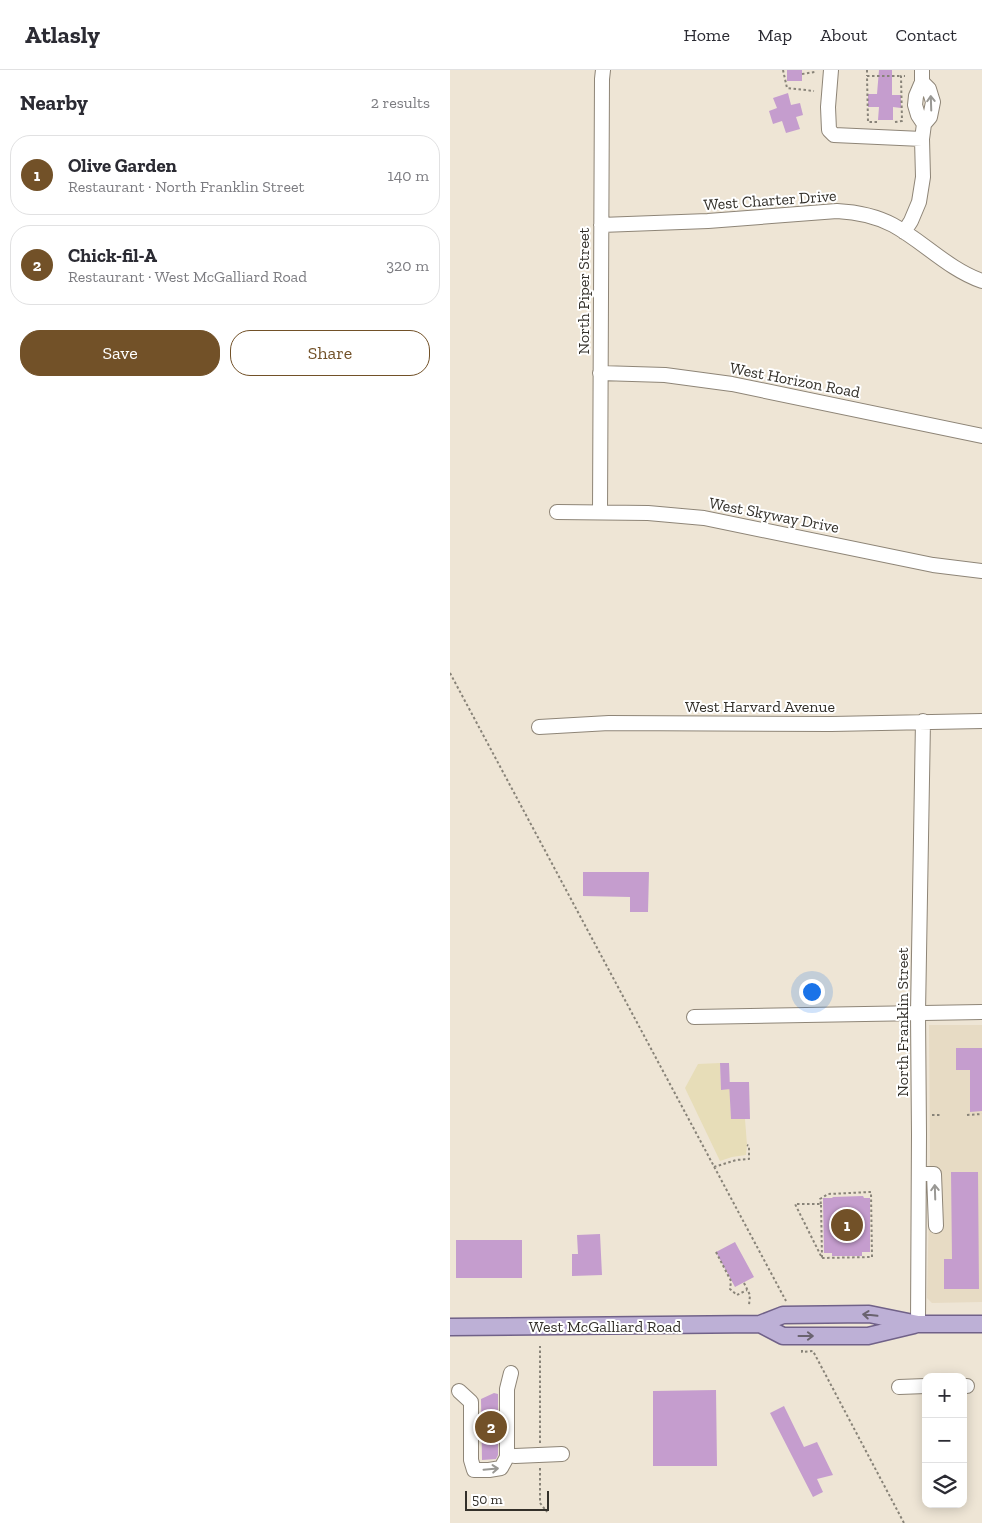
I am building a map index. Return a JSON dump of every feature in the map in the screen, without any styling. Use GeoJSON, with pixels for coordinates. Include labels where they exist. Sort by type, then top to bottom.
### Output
{"type":"FeatureCollection","features":[{"type":"Feature","properties":{"kind":"main road","name":"West McGalliard Road"},"geometry":{"type":"LineString","coordinates":[[450,1327],[760,1324],[783,1336],[868,1336],[918,1324],[982,1324]]}},
{"type":"Feature","properties":{"kind":"street","name":"North Piper Street"},"geometry":{"type":"LineString","coordinates":[[600,512],[603,70]]}},
{"type":"Feature","properties":{"kind":"street"},"geometry":{"type":"LineString","coordinates":[[831,70],[828,107],[830,130],[834,135],[922,139]]}},
{"type":"Feature","properties":{"kind":"street"},"geometry":{"type":"LineString","coordinates":[[904,232],[921,196],[923,177],[922,139],[924,124],[930,117],[932,102],[929,89],[922,76]]}},
{"type":"Feature","properties":{"kind":"street","name":"West Charter Drive"},"geometry":{"type":"LineString","coordinates":[[601,225],[708,222],[837,211],[857,213],[883,221],[904,232],[946,263],[982,281]]}},
{"type":"Feature","properties":{"kind":"street","name":"West Horizon Road"},"geometry":{"type":"LineString","coordinates":[[600,373],[665,375],[732,384],[982,436]]}},
{"type":"Feature","properties":{"kind":"street","name":"West Skyway Drive"},"geometry":{"type":"LineString","coordinates":[[557,512],[648,513],[704,518],[933,565],[982,570]]}},
{"type":"Feature","properties":{"kind":"street","name":"West Harvard Avenue"},"geometry":{"type":"LineString","coordinates":[[539,727],[609,723],[831,724],[982,720]]}},
{"type":"Feature","properties":{"kind":"street","name":"North Franklin Street"},"geometry":{"type":"LineString","coordinates":[[918,1324],[918,1013],[923,721]]}},
{"type":"Feature","properties":{"kind":"street"},"geometry":{"type":"LineString","coordinates":[[694,1017],[982,1012]]}},
{"type":"Feature","properties":{"kind":"street"},"geometry":{"type":"LineString","coordinates":[[919,1174],[934,1174],[936,1226]]}},
{"type":"Feature","properties":{"kind":"street"},"geometry":{"type":"LineString","coordinates":[[459,1391],[471,1402],[471,1460],[474,1470],[501,1468],[507,1457],[507,1388],[511,1373]]}},
{"type":"Feature","properties":{"kind":"street"},"geometry":{"type":"LineString","coordinates":[[899,1387],[922,1386]]}},
{"type":"Feature","properties":{"kind":"street"},"geometry":{"type":"LineString","coordinates":[[515,1456],[562,1454]]}},
{"type":"Feature","properties":{"kind":"path"},"geometry":{"type":"LineString","coordinates":[[783,70],[787,88],[814,91]]}},
{"type":"Feature","properties":{"kind":"path"},"geometry":{"type":"LineString","coordinates":[[867,70],[868,122],[877,122]]}},
{"type":"Feature","properties":{"kind":"path"},"geometry":{"type":"LineString","coordinates":[[802,74],[815,72]]}},
{"type":"Feature","properties":{"kind":"path"},"geometry":{"type":"LineString","coordinates":[[867,76],[903,76],[902,122],[895,122]]}},
{"type":"Feature","properties":{"kind":"path"},"geometry":{"type":"LineString","coordinates":[[450,673],[786,1302],[793,1302]]}},
{"type":"Feature","properties":{"kind":"path"},"geometry":{"type":"LineString","coordinates":[[930,1114],[941,1114]]}},
{"type":"Feature","properties":{"kind":"path"},"geometry":{"type":"LineString","coordinates":[[967,1114],[982,1114]]}},
{"type":"Feature","properties":{"kind":"path"},"geometry":{"type":"LineString","coordinates":[[714,1167],[736,1160],[750,1159],[750,1146],[747,1145]]}},
{"type":"Feature","properties":{"kind":"path"},"geometry":{"type":"LineString","coordinates":[[871,1192],[872,1257],[822,1258],[820,1199],[828,1194],[871,1192]]}},
{"type":"Feature","properties":{"kind":"path"},"geometry":{"type":"LineString","coordinates":[[821,1204],[795,1204],[822,1258]]}},
{"type":"Feature","properties":{"kind":"path"},"geometry":{"type":"LineString","coordinates":[[716,1252],[731,1281],[730,1288],[737,1295],[747,1290]]}},
{"type":"Feature","properties":{"kind":"path"},"geometry":{"type":"LineString","coordinates":[[744,1282],[750,1294],[749,1305]]}},
{"type":"Feature","properties":{"kind":"path"},"geometry":{"type":"LineString","coordinates":[[540,1346],[540,1503],[547,1512]]}},
{"type":"Feature","properties":{"kind":"path"},"geometry":{"type":"LineString","coordinates":[[802,1352],[812,1351],[904,1523]]}},
{"type":"Feature","properties":{"kind":"shaded area"},"geometry":{"type":"Polygon","coordinates":[[[929,1025],[982,1025],[982,1302],[932,1303],[927,1298],[930,1157],[929,1025]]]}},
{"type":"Feature","properties":{"kind":"sand"},"geometry":{"type":"Polygon","coordinates":[[[720,1063],[721,1089],[730,1089],[731,1119],[745,1119],[747,1145],[746,1155],[720,1161],[685,1088],[698,1064],[720,1063]]]}},
{"type":"Feature","properties":{"kind":"building"},"geometry":{"type":"Polygon","coordinates":[[[787,70],[802,70],[802,81],[787,81],[787,70]]]}},
{"type":"Feature","properties":{"kind":"building"},"geometry":{"type":"Polygon","coordinates":[[[879,70],[892,70],[892,95],[901,95],[901,108],[893,107],[893,120],[878,120],[879,107],[868,107],[868,94],[877,94],[879,70]]]}},
{"type":"Feature","properties":{"kind":"building"},"geometry":{"type":"Polygon","coordinates":[[[788,93],[791,105],[800,103],[803,115],[796,117],[800,129],[786,133],[782,121],[773,124],[769,111],[777,108],[773,98],[788,93]]]}},
{"type":"Feature","properties":{"kind":"building"},"geometry":{"type":"Polygon","coordinates":[[[583,872],[649,872],[648,912],[630,912],[630,897],[583,896],[583,872]]]}},
{"type":"Feature","properties":{"kind":"building"},"geometry":{"type":"Polygon","coordinates":[[[956,1048],[982,1048],[982,1111],[970,1112],[970,1070],[956,1070],[956,1048]]]}},
{"type":"Feature","properties":{"kind":"building"},"geometry":{"type":"Polygon","coordinates":[[[720,1063],[729,1063],[730,1089],[721,1090],[720,1063]]]}},
{"type":"Feature","properties":{"kind":"building"},"geometry":{"type":"Polygon","coordinates":[[[729,1082],[749,1082],[750,1119],[731,1119],[729,1082]]]}},
{"type":"Feature","properties":{"kind":"building"},"geometry":{"type":"Polygon","coordinates":[[[951,1172],[978,1172],[979,1289],[944,1289],[944,1259],[952,1259],[951,1172]]]}},
{"type":"Feature","properties":{"kind":"building"},"geometry":{"type":"Polygon","coordinates":[[[863,1196],[864,1198],[870,1198],[870,1252],[862,1252],[862,1256],[832,1256],[832,1253],[824,1253],[823,1198],[863,1196]]]}},
{"type":"Feature","properties":{"kind":"building"},"geometry":{"type":"Polygon","coordinates":[[[600,1234],[602,1275],[572,1276],[572,1254],[578,1254],[577,1235],[600,1234]]]}},
{"type":"Feature","properties":{"kind":"building"},"geometry":{"type":"Polygon","coordinates":[[[456,1240],[522,1240],[522,1278],[456,1278],[456,1240]]]}},
{"type":"Feature","properties":{"kind":"building"},"geometry":{"type":"Polygon","coordinates":[[[735,1242],[754,1277],[735,1287],[716,1252],[735,1242]]]}},
{"type":"Feature","properties":{"kind":"building"},"geometry":{"type":"Polygon","coordinates":[[[716,1390],[717,1466],[653,1466],[653,1391],[716,1390]]]}},
{"type":"Feature","properties":{"kind":"building"},"geometry":{"type":"Polygon","coordinates":[[[494,1393],[498,1394],[498,1455],[496,1459],[482,1460],[481,1399],[494,1393]]]}},
{"type":"Feature","properties":{"kind":"building"},"geometry":{"type":"Polygon","coordinates":[[[784,1406],[804,1447],[817,1442],[833,1475],[817,1479],[823,1492],[813,1497],[770,1413],[784,1406]]]}},
{"type":"Feature","properties":{"kind":"place","name":"Olive Garden"},"geometry":{"type":"Point","coordinates":[847,1225]}},
{"type":"Feature","properties":{"kind":"place","name":"Chick-fil-A"},"geometry":{"type":"Point","coordinates":[491,1427]}}]}
